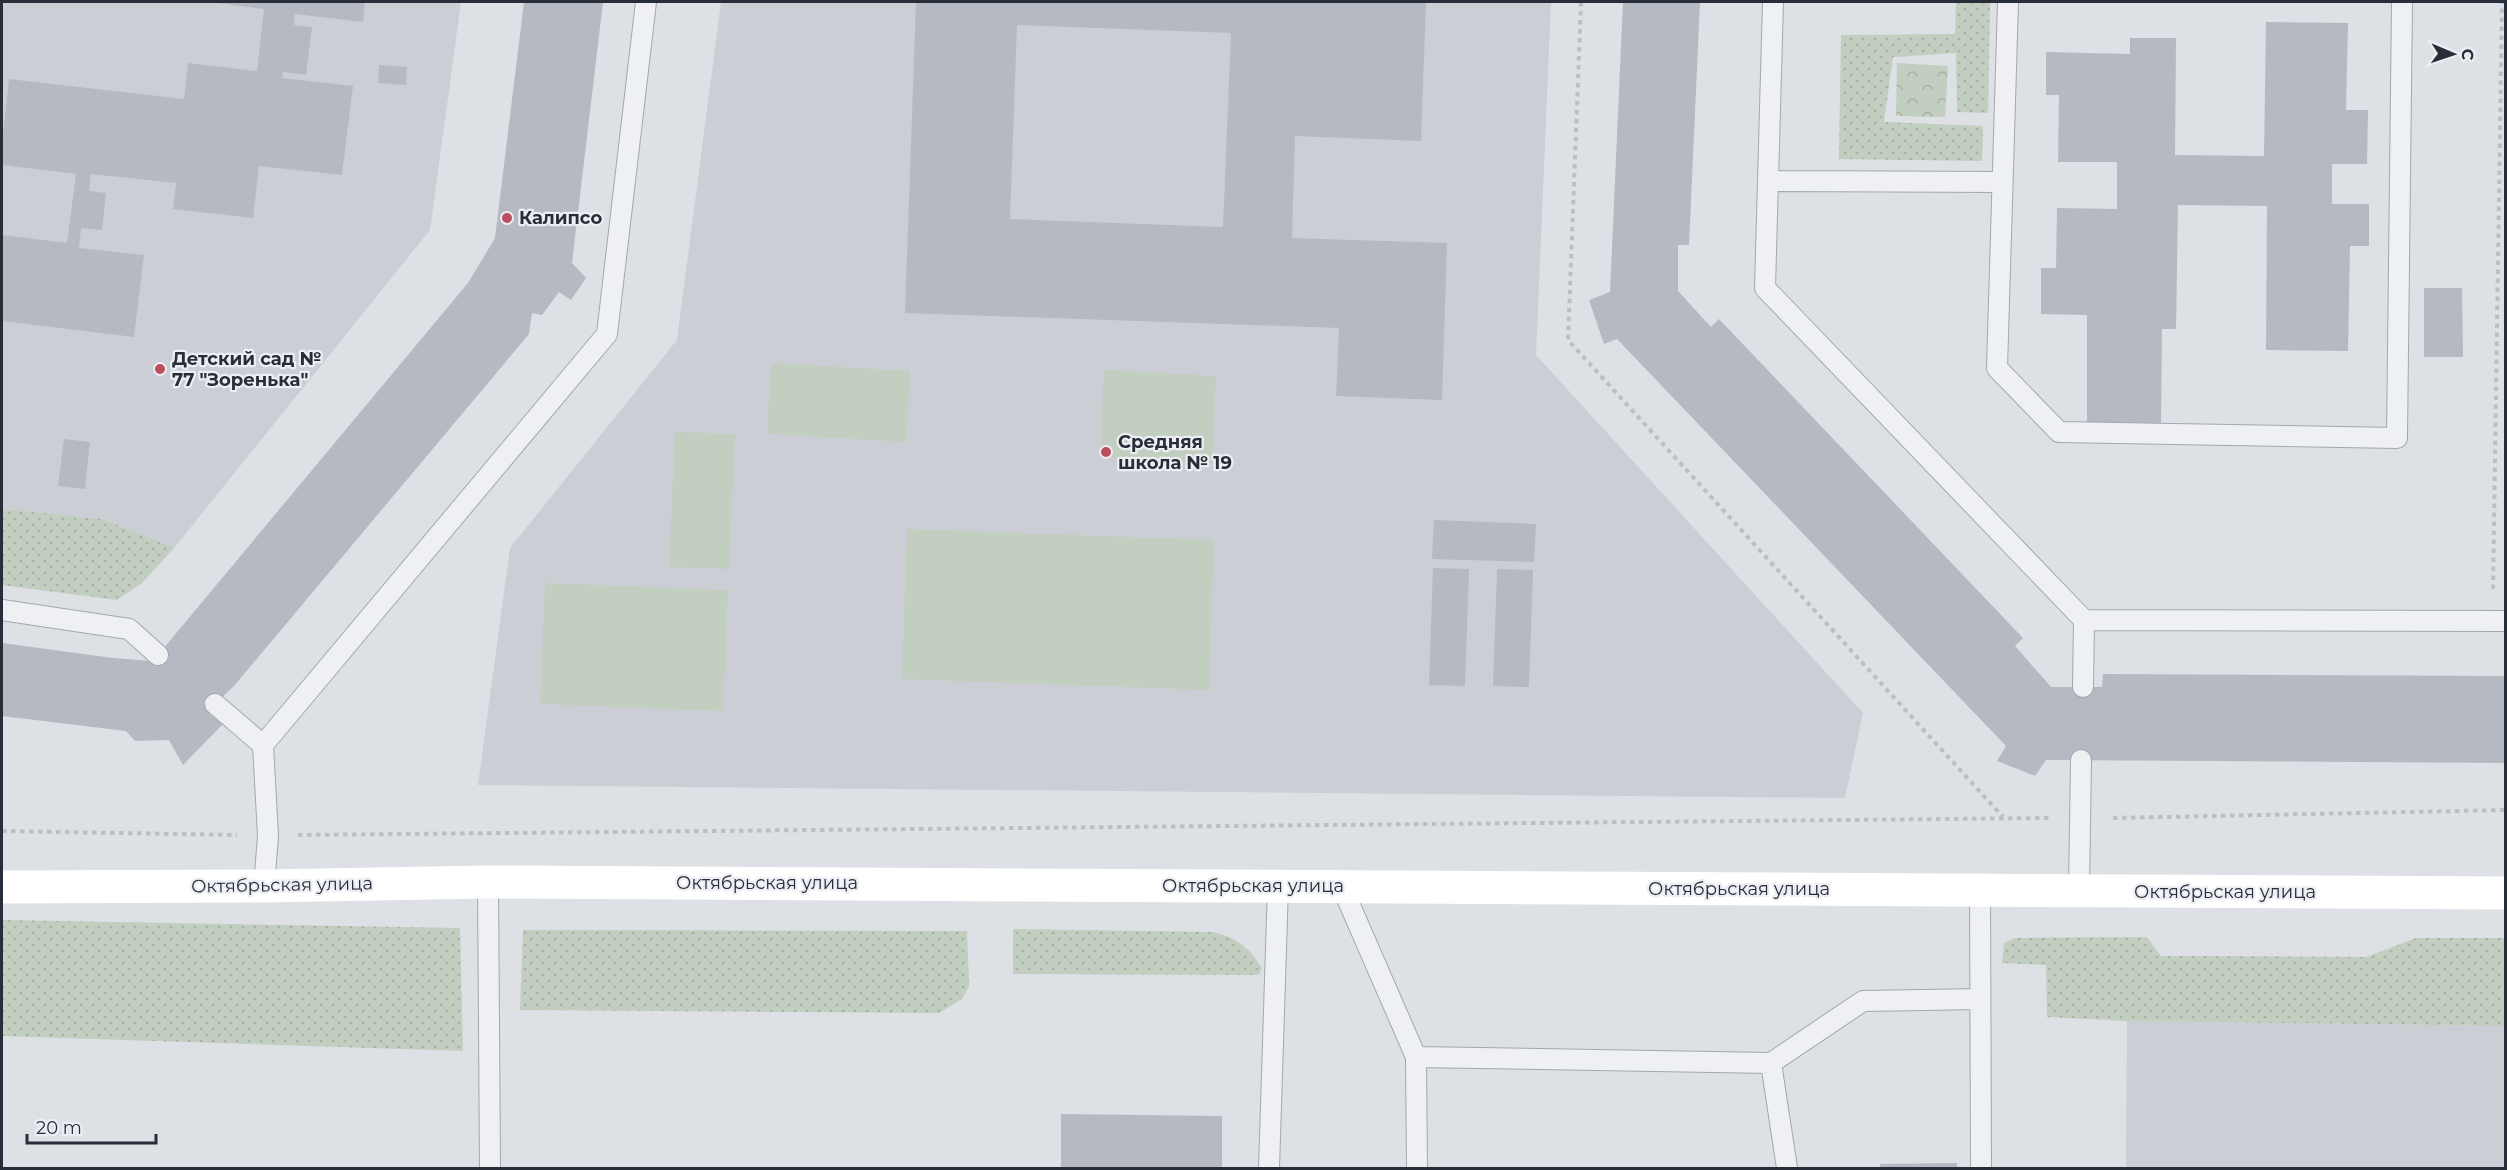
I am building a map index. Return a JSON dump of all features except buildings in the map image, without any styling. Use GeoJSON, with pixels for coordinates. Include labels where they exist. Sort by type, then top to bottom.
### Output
{"type":"FeatureCollection","features":[{"type":"Feature","properties":{"kind":"main road","name":"Октябрьская улица"},"geometry":{"type":"LineString","coordinates":[[2,887],[488,882],[2505,893]]}},
{"type":"Feature","properties":{"kind":"lane"},"geometry":{"type":"LineString","coordinates":[[264,886],[268,836],[263,745],[607,334],[646,2]]}},
{"type":"Feature","properties":{"kind":"lane"},"geometry":{"type":"LineString","coordinates":[[1773,2],[1765,288],[2084,620],[2083,687]]}},
{"type":"Feature","properties":{"kind":"lane"},"geometry":{"type":"LineString","coordinates":[[2008,2],[1997,368],[2059,432],[2397,438],[2402,2]]}},
{"type":"Feature","properties":{"kind":"lane"},"geometry":{"type":"LineString","coordinates":[[1768,181],[2001,182]]}},
{"type":"Feature","properties":{"kind":"lane"},"geometry":{"type":"LineString","coordinates":[[2,610],[129,629],[158,655]]}},
{"type":"Feature","properties":{"kind":"lane"},"geometry":{"type":"LineString","coordinates":[[2084,620],[2499,621]]}},
{"type":"Feature","properties":{"kind":"lane"},"geometry":{"type":"LineString","coordinates":[[215,704],[263,745]]}},
{"type":"Feature","properties":{"kind":"lane"},"geometry":{"type":"LineString","coordinates":[[2079,891],[2081,759]]}},
{"type":"Feature","properties":{"kind":"lane"},"geometry":{"type":"LineString","coordinates":[[488,882],[490,1168]]}},
{"type":"Feature","properties":{"kind":"lane"},"geometry":{"type":"LineString","coordinates":[[1269,1168],[1278,886]]}},
{"type":"Feature","properties":{"kind":"lane"},"geometry":{"type":"LineString","coordinates":[[1342,887],[1416,1057],[1417,1168]]}},
{"type":"Feature","properties":{"kind":"lane"},"geometry":{"type":"LineString","coordinates":[[1980,890],[1981,1168]]}},
{"type":"Feature","properties":{"kind":"lane"},"geometry":{"type":"LineString","coordinates":[[1416,1057],[1772,1063],[1863,1001],[1980,999]]}},
{"type":"Feature","properties":{"kind":"lane"},"geometry":{"type":"LineString","coordinates":[[1772,1063],[1787,1168]]}},
{"type":"Feature","properties":{"kind":"path"},"geometry":{"type":"LineString","coordinates":[[1581,2],[1568,340],[2003,818]]}},
{"type":"Feature","properties":{"kind":"path"},"geometry":{"type":"LineString","coordinates":[[2499,621],[2502,2]]}},
{"type":"Feature","properties":{"kind":"path"},"geometry":{"type":"LineString","coordinates":[[2,831],[268,836],[2081,818],[2505,810]]}},
{"type":"Feature","properties":{"kind":"shaded area","name":"Детский сад № 77 \"Зоренька\""},"geometry":{"type":"Polygon","coordinates":[[[2,2],[461,2],[430,230],[174,548],[103,519],[2,509],[2,2]]]}},
{"type":"Feature","properties":{"kind":"shaded area","name":"Средняя школа № 19"},"geometry":{"type":"Polygon","coordinates":[[[721,2],[1551,2],[1536,355],[1863,713],[1845,798],[478,785],[510,548],[677,340],[721,2]]]}},
{"type":"Feature","properties":{"kind":"shaded area"},"geometry":{"type":"Polygon","coordinates":[[[2127,1021],[2505,1026],[2505,1168],[2126,1168],[2127,1021]]]}},
{"type":"Feature","properties":{"kind":"green space"},"geometry":{"type":"Polygon","coordinates":[[[1956,2],[1990,2],[1988,113],[1957,112],[1956,53],[1893,57],[1884,122],[1983,126],[1982,161],[1839,159],[1841,35],[1955,34],[1956,2]]]}},
{"type":"Feature","properties":{"kind":"green space"},"geometry":{"type":"Polygon","coordinates":[[[1897,63],[1948,66],[1945,117],[1896,116],[1897,63]]]}},
{"type":"Feature","properties":{"kind":"green space"},"geometry":{"type":"Polygon","coordinates":[[[771,363],[910,371],[906,442],[767,434],[771,363]]]}},
{"type":"Feature","properties":{"kind":"green space"},"geometry":{"type":"Polygon","coordinates":[[[1104,370],[1216,376],[1212,463],[1100,457],[1104,370]]]}},
{"type":"Feature","properties":{"kind":"green space"},"geometry":{"type":"Polygon","coordinates":[[[675,432],[735,434],[729,569],[669,567],[675,432]]]}},
{"type":"Feature","properties":{"kind":"green space"},"geometry":{"type":"Polygon","coordinates":[[[2,509],[103,519],[174,548],[142,583],[117,600],[2,585],[2,509]]]}},
{"type":"Feature","properties":{"kind":"green space"},"geometry":{"type":"Polygon","coordinates":[[[907,529],[1214,540],[1209,690],[902,679],[907,529]]]}},
{"type":"Feature","properties":{"kind":"green space"},"geometry":{"type":"Polygon","coordinates":[[[545,583],[728,590],[723,711],[540,704],[545,583]]]}},
{"type":"Feature","properties":{"kind":"green space"},"geometry":{"type":"Polygon","coordinates":[[[2,920],[460,928],[463,1051],[2,1036],[2,920]]]}},
{"type":"Feature","properties":{"kind":"green space"},"geometry":{"type":"Polygon","coordinates":[[[1013,929],[1212,932],[1241,944],[1262,968],[1259,975],[1013,974],[1013,929]]]}},
{"type":"Feature","properties":{"kind":"green space"},"geometry":{"type":"Polygon","coordinates":[[[523,930],[967,931],[969,986],[962,999],[939,1013],[520,1010],[523,930]]]}},
{"type":"Feature","properties":{"kind":"green space"},"geometry":{"type":"Polygon","coordinates":[[[2147,937],[2161,956],[2366,957],[2416,938],[2505,938],[2505,1026],[2127,1021],[2047,1017],[2046,965],[2002,963],[2004,943],[2015,938],[2147,937]]]}},
{"type":"Feature","properties":{"kind":"place","name":"Калипсо"},"geometry":{"type":"Point","coordinates":[507,218]}},
{"type":"Feature","properties":{"kind":"place","name":"Детский сад № 77 \"Зоренька\""},"geometry":{"type":"Point","coordinates":[160,369]}},
{"type":"Feature","properties":{"kind":"place","name":"Средняя школа № 19"},"geometry":{"type":"Point","coordinates":[1106,452]}}]}
